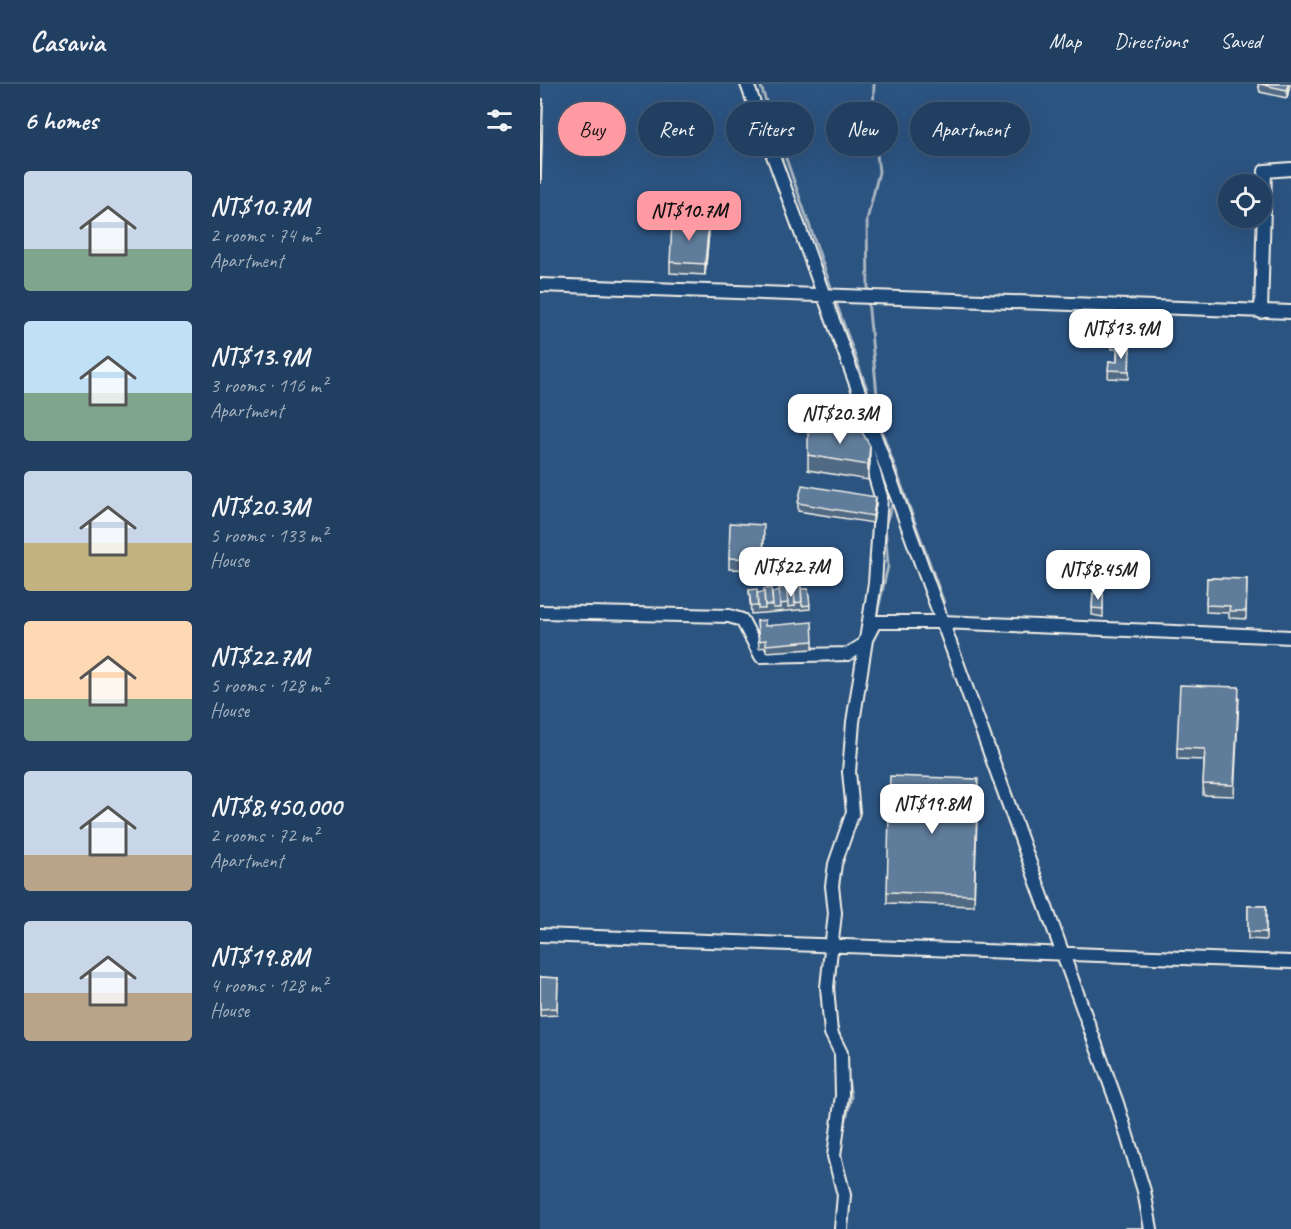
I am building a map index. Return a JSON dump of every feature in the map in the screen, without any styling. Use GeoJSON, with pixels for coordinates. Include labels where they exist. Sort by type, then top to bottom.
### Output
{"type":"FeatureCollection","features":[{"type":"Feature","properties":{"kind":"street"},"geometry":{"type":"LineString","coordinates":[[747,84],[1117,1103],[1144,1191],[1151,1229]]}},
{"type":"Feature","properties":{"kind":"street"},"geometry":{"type":"LineString","coordinates":[[1261,312],[1265,171],[1291,169]]}},
{"type":"Feature","properties":{"kind":"street"},"geometry":{"type":"LineString","coordinates":[[540,285],[1291,312]]}},
{"type":"Feature","properties":{"kind":"street"},"geometry":{"type":"LineString","coordinates":[[841,1229],[844,1195],[834,1156],[842,1095],[841,1053],[831,1033],[827,987],[835,913],[832,886],[836,864],[853,812],[849,772],[863,645],[875,583],[881,497],[864,439],[872,428]]}},
{"type":"Feature","properties":{"kind":"street"},"geometry":{"type":"LineString","coordinates":[[540,612],[729,616],[742,620],[761,656],[848,654],[863,645],[875,622],[942,622],[1291,637]]}},
{"type":"Feature","properties":{"kind":"street"},"geometry":{"type":"LineString","coordinates":[[540,935],[1063,956],[1291,962]]}},
{"type":"Feature","properties":{"kind":"building"},"geometry":{"type":"Polygon","coordinates":[[[1260,84],[1288,84],[1287,90],[1260,84]]]}},
{"type":"Feature","properties":{"kind":"building"},"geometry":{"type":"Polygon","coordinates":[[[540,99],[543,99],[541,169],[540,169],[540,99]]]}},
{"type":"Feature","properties":{"kind":"building"},"geometry":{"type":"Polygon","coordinates":[[[709,221],[705,264],[670,262],[672,223],[709,221]]]}},
{"type":"Feature","properties":{"kind":"building"},"geometry":{"type":"Polygon","coordinates":[[[1111,325],[1127,325],[1127,341],[1112,342],[1111,325]]]}},
{"type":"Feature","properties":{"kind":"building"},"geometry":{"type":"Polygon","coordinates":[[[1118,345],[1130,346],[1129,371],[1108,370],[1109,361],[1117,362],[1118,345]]]}},
{"type":"Feature","properties":{"kind":"building"},"geometry":{"type":"Polygon","coordinates":[[[858,425],[870,446],[868,465],[808,455],[808,431],[858,425]]]}},
{"type":"Feature","properties":{"kind":"building"},"geometry":{"type":"Polygon","coordinates":[[[802,485],[876,497],[873,516],[798,503],[802,485]]]}},
{"type":"Feature","properties":{"kind":"building"},"geometry":{"type":"Polygon","coordinates":[[[730,523],[764,525],[763,559],[729,558],[730,523]]]}},
{"type":"Feature","properties":{"kind":"building"},"geometry":{"type":"Polygon","coordinates":[[[1207,578],[1247,579],[1246,611],[1229,611],[1230,606],[1206,605],[1207,578]]]}},
{"type":"Feature","properties":{"kind":"building"},"geometry":{"type":"Polygon","coordinates":[[[794,586],[801,586],[802,602],[795,603],[794,586]]]}},
{"type":"Feature","properties":{"kind":"building"},"geometry":{"type":"Polygon","coordinates":[[[786,587],[788,603],[780,604],[779,588],[786,587]]]}},
{"type":"Feature","properties":{"kind":"building"},"geometry":{"type":"Polygon","coordinates":[[[771,588],[773,605],[765,605],[764,589],[771,588]]]}},
{"type":"Feature","properties":{"kind":"building"},"geometry":{"type":"Polygon","coordinates":[[[757,589],[758,606],[751,606],[749,590],[757,589]]]}},
{"type":"Feature","properties":{"kind":"building"},"geometry":{"type":"Polygon","coordinates":[[[801,589],[808,589],[810,605],[802,606],[801,589]]]}},
{"type":"Feature","properties":{"kind":"building"},"geometry":{"type":"Polygon","coordinates":[[[794,590],[795,606],[788,607],[787,591],[794,590]]]}},
{"type":"Feature","properties":{"kind":"building"},"geometry":{"type":"Polygon","coordinates":[[[779,591],[780,608],[773,608],[772,592],[779,591]]]}},
{"type":"Feature","properties":{"kind":"building"},"geometry":{"type":"Polygon","coordinates":[[[764,592],[765,609],[758,609],[757,593],[764,592]]]}},
{"type":"Feature","properties":{"kind":"building"},"geometry":{"type":"Polygon","coordinates":[[[1093,593],[1103,594],[1103,609],[1092,608],[1093,593]]]}},
{"type":"Feature","properties":{"kind":"building"},"geometry":{"type":"Polygon","coordinates":[[[765,620],[765,626],[812,622],[813,641],[766,645],[766,640],[759,641],[757,621],[765,620]]]}},
{"type":"Feature","properties":{"kind":"building"},"geometry":{"type":"Polygon","coordinates":[[[1180,685],[1239,687],[1234,785],[1203,784],[1205,749],[1177,748],[1180,685]]]}},
{"type":"Feature","properties":{"kind":"building"},"geometry":{"type":"Polygon","coordinates":[[[890,776],[978,779],[974,895],[887,892],[890,776]]]}},
{"type":"Feature","properties":{"kind":"building"},"geometry":{"type":"Polygon","coordinates":[[[1248,906],[1266,906],[1266,932],[1248,932],[1248,906]]]}},
{"type":"Feature","properties":{"kind":"building"},"geometry":{"type":"Polygon","coordinates":[[[540,977],[558,978],[557,1008],[540,1009],[540,977]]]}},
{"type":"Feature","properties":{"kind":"waterway"},"geometry":{"type":"LineString","coordinates":[[760,84],[833,293]]}},
{"type":"Feature","properties":{"kind":"waterway"},"geometry":{"type":"LineString","coordinates":[[868,293],[867,220],[879,172],[873,118],[874,84]]}},
{"type":"Feature","properties":{"kind":"waterway"},"geometry":{"type":"LineString","coordinates":[[835,300],[875,412]]}},
{"type":"Feature","properties":{"kind":"waterway"},"geometry":{"type":"LineString","coordinates":[[868,300],[877,395],[875,422]]}},
{"type":"Feature","properties":{"kind":"waterway"},"geometry":{"type":"LineString","coordinates":[[877,418],[944,603]]}},
{"type":"Feature","properties":{"kind":"waterway"},"geometry":{"type":"LineString","coordinates":[[872,446],[876,460]]}},
{"type":"Feature","properties":{"kind":"waterway"},"geometry":{"type":"LineString","coordinates":[[876,618],[888,566],[885,525],[893,502],[881,475]]}},
{"type":"Feature","properties":{"kind":"waterway"},"geometry":{"type":"LineString","coordinates":[[838,943],[839,928]]}},
{"type":"Feature","properties":{"kind":"waterway"},"geometry":{"type":"LineString","coordinates":[[833,997],[837,949]]}},
{"type":"Feature","properties":{"kind":"waterway"},"geometry":{"type":"LineString","coordinates":[[836,1024],[842,1043]]}},
{"type":"Feature","properties":{"kind":"waterway"},"geometry":{"type":"LineString","coordinates":[[842,1137],[851,1097],[847,1073]]}}]}
